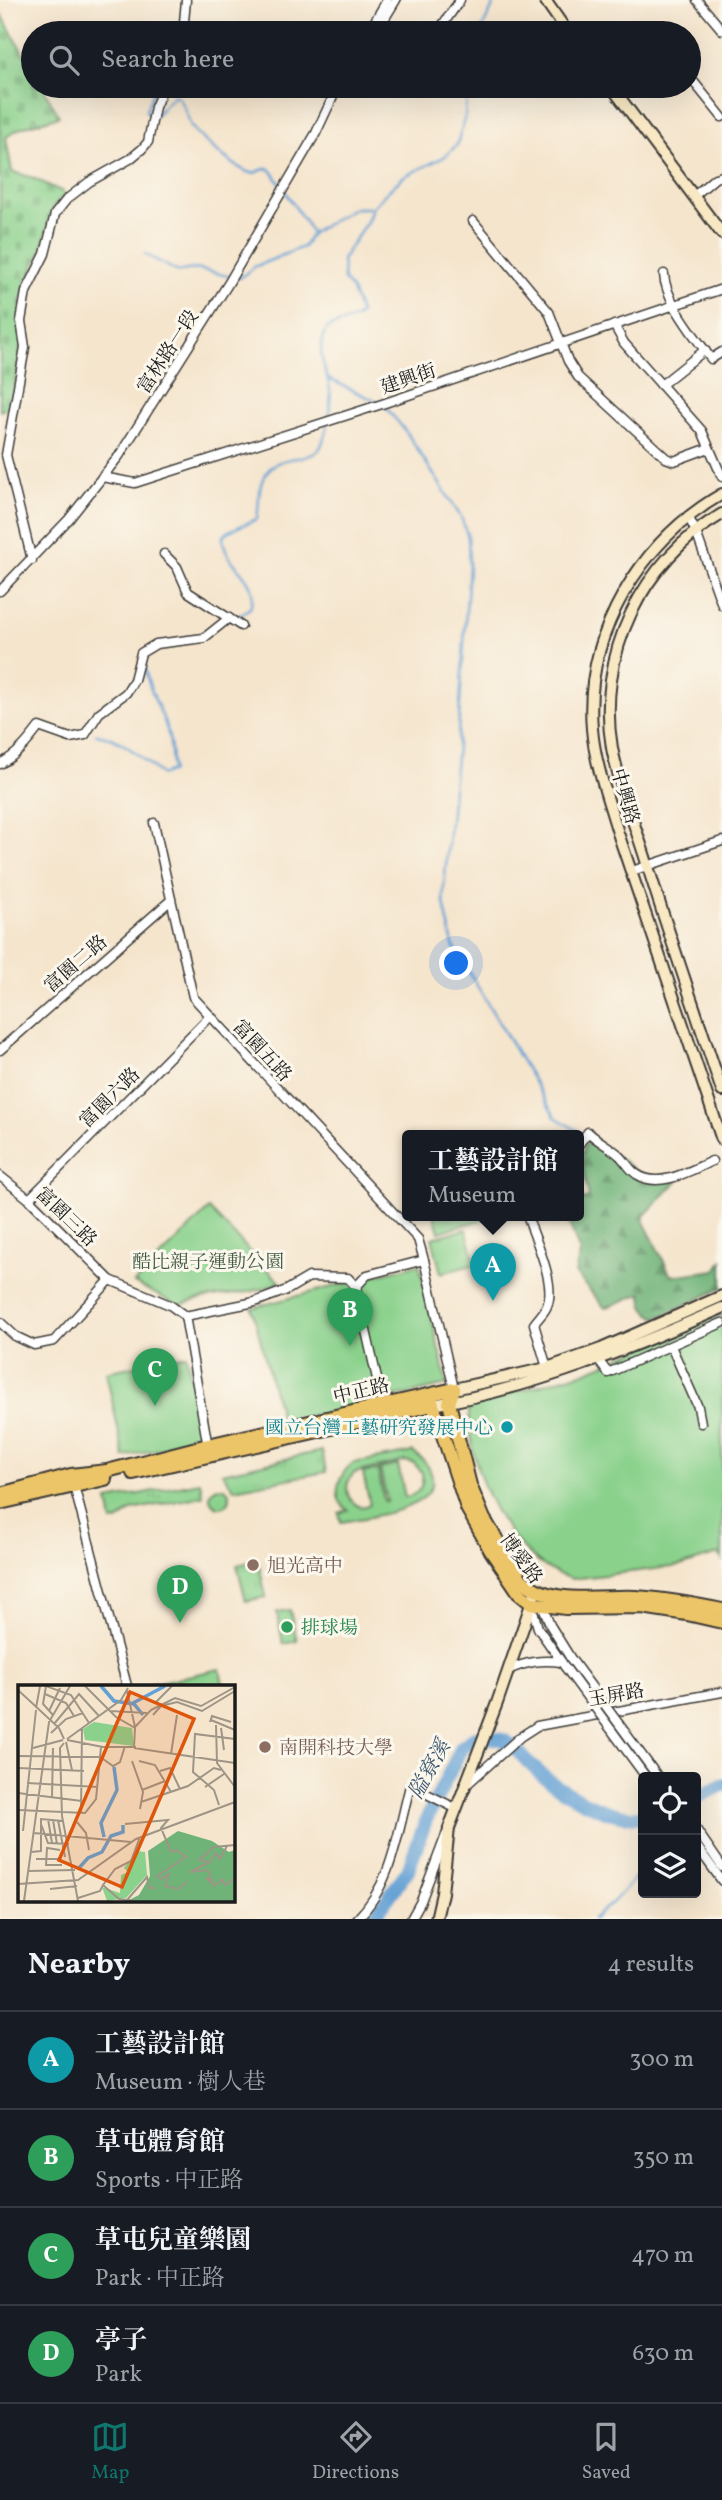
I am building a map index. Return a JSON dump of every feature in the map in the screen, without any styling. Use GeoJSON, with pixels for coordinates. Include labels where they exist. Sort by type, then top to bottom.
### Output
{"type":"FeatureCollection","features":[{"type":"Feature","properties":{"kind":"main road","name":"中正路"},"geometry":{"type":"LineString","coordinates":[[0,1494],[431,1400],[454,1389]]}},
{"type":"Feature","properties":{"kind":"main road"},"geometry":{"type":"LineString","coordinates":[[449,1403],[454,1389]]}},
{"type":"Feature","properties":{"kind":"main road","name":"中正路"},"geometry":{"type":"LineString","coordinates":[[209,1450],[383,1405],[431,1400]]}},
{"type":"Feature","properties":{"kind":"main road","name":"博愛路"},"geometry":{"type":"LineString","coordinates":[[431,1400],[467,1508],[512,1585],[536,1599],[566,1608],[642,1607],[722,1622]]}},
{"type":"Feature","properties":{"kind":"main road","name":"博愛路"},"geometry":{"type":"LineString","coordinates":[[449,1403],[465,1467],[480,1511],[536,1599]]}},
{"type":"Feature","properties":{"kind":"main road","name":"中正路"},"geometry":{"type":"LineString","coordinates":[[0,1503],[72,1480]]}},
{"type":"Feature","properties":{"kind":"main road","name":"博愛路"},"geometry":{"type":"LineString","coordinates":[[536,1599],[637,1597],[689,1602],[722,1610]]}},
{"type":"Feature","properties":{"kind":"street"},"geometry":{"type":"LineString","coordinates":[[184,21],[186,0]]}},
{"type":"Feature","properties":{"kind":"street"},"geometry":{"type":"LineString","coordinates":[[375,21],[387,0]]}},
{"type":"Feature","properties":{"kind":"street"},"geometry":{"type":"LineString","coordinates":[[383,21],[396,0]]}},
{"type":"Feature","properties":{"kind":"street"},"geometry":{"type":"LineString","coordinates":[[446,21],[460,0]]}},
{"type":"Feature","properties":{"kind":"street"},"geometry":{"type":"LineString","coordinates":[[545,0],[560,21]]}},
{"type":"Feature","properties":{"kind":"street"},"geometry":{"type":"LineString","coordinates":[[697,0],[722,30]]}},
{"type":"Feature","properties":{"kind":"street"},"geometry":{"type":"LineString","coordinates":[[713,19],[722,15]]}},
{"type":"Feature","properties":{"kind":"street"},"geometry":{"type":"LineString","coordinates":[[701,91],[722,117]]}},
{"type":"Feature","properties":{"kind":"street"},"geometry":{"type":"LineString","coordinates":[[32,560],[6,455],[25,347],[21,321],[26,292],[45,254],[55,214],[67,199],[142,149],[148,142],[159,98]]}},
{"type":"Feature","properties":{"kind":"street","name":"富林路一段"},"geometry":{"type":"LineString","coordinates":[[0,591],[32,560],[118,456],[228,284],[316,133],[333,98]]}},
{"type":"Feature","properties":{"kind":"street","name":"富林路一段"},"geometry":{"type":"LineString","coordinates":[[330,106],[336,98]]}},
{"type":"Feature","properties":{"kind":"street"},"geometry":{"type":"LineString","coordinates":[[620,98],[722,234]]}},
{"type":"Feature","properties":{"kind":"street"},"geometry":{"type":"LineString","coordinates":[[694,196],[715,178],[722,176]]}},
{"type":"Feature","properties":{"kind":"street"},"geometry":{"type":"LineString","coordinates":[[473,221],[549,312],[560,342],[578,377],[666,458],[674,461],[709,448]]}},
{"type":"Feature","properties":{"kind":"street"},"geometry":{"type":"LineString","coordinates":[[664,274],[664,283],[675,304],[711,359],[722,352]]}},
{"type":"Feature","properties":{"kind":"street","name":"建興街"},"geometry":{"type":"LineString","coordinates":[[102,477],[135,483],[379,405],[722,289]]}},
{"type":"Feature","properties":{"kind":"street"},"geometry":{"type":"LineString","coordinates":[[614,325],[624,343],[702,431],[722,477]]}},
{"type":"Feature","properties":{"kind":"street"},"geometry":{"type":"LineString","coordinates":[[661,384],[705,350]]}},
{"type":"Feature","properties":{"kind":"street","name":"中興路"},"geometry":{"type":"LineString","coordinates":[[722,494],[688,516],[647,558],[617,602],[603,641],[594,678],[592,728],[606,794],[722,1140]]}},
{"type":"Feature","properties":{"kind":"street","name":"中興路"},"geometry":{"type":"LineString","coordinates":[[722,514],[696,532],[663,565],[640,594],[622,630],[611,669],[608,717],[618,774],[722,1091]]}},
{"type":"Feature","properties":{"kind":"street"},"geometry":{"type":"LineString","coordinates":[[688,516],[722,605]]}},
{"type":"Feature","properties":{"kind":"street"},"geometry":{"type":"LineString","coordinates":[[0,764],[19,751],[39,727],[70,738],[85,736],[99,713],[126,693],[134,680],[141,653],[156,644],[204,638],[235,622],[188,592],[177,567],[164,554]]}},
{"type":"Feature","properties":{"kind":"street","name":"富園五路"},"geometry":{"type":"LineString","coordinates":[[154,822],[193,998],[418,1239],[454,1389]]}},
{"type":"Feature","properties":{"kind":"street"},"geometry":{"type":"LineString","coordinates":[[632,871],[722,841]]}},
{"type":"Feature","properties":{"kind":"street","name":"富園二路"},"geometry":{"type":"LineString","coordinates":[[0,1051],[171,900]]}},
{"type":"Feature","properties":{"kind":"street","name":"富園六路"},"geometry":{"type":"LineString","coordinates":[[29,1199],[210,1016]]}},
{"type":"Feature","properties":{"kind":"street"},"geometry":{"type":"LineString","coordinates":[[584,1137],[588,1132],[619,1155],[637,1175],[651,1181],[680,1174],[712,1161]]}},
{"type":"Feature","properties":{"kind":"street","name":"富園三路"},"geometry":{"type":"LineString","coordinates":[[0,1176],[29,1199],[110,1280]]}},
{"type":"Feature","properties":{"kind":"street"},"geometry":{"type":"LineString","coordinates":[[529,1221],[538,1244],[549,1291],[548,1306],[534,1324],[548,1372]]}},
{"type":"Feature","properties":{"kind":"street"},"geometry":{"type":"LineString","coordinates":[[356,1287],[367,1275],[424,1260]]}},
{"type":"Feature","properties":{"kind":"street"},"geometry":{"type":"LineString","coordinates":[[185,1316],[256,1302],[287,1290],[309,1277],[348,1278],[356,1287],[383,1405]]}},
{"type":"Feature","properties":{"kind":"street"},"geometry":{"type":"LineString","coordinates":[[0,1322],[15,1336],[34,1345],[54,1340],[110,1280],[170,1305],[185,1316],[209,1450]]}},
{"type":"Feature","properties":{"kind":"street","name":"中正路"},"geometry":{"type":"LineString","coordinates":[[597,1355],[722,1296]]}},
{"type":"Feature","properties":{"kind":"street","name":"中正路"},"geometry":{"type":"LineString","coordinates":[[431,1400],[449,1403],[548,1372],[722,1308]]}},
{"type":"Feature","properties":{"kind":"street"},"geometry":{"type":"LineString","coordinates":[[597,1355],[608,1373],[722,1323]]}},
{"type":"Feature","properties":{"kind":"street"},"geometry":{"type":"LineString","coordinates":[[670,1346],[698,1407],[701,1423]]}},
{"type":"Feature","properties":{"kind":"street","name":"中正路"},"geometry":{"type":"LineString","coordinates":[[454,1389],[548,1372]]}},
{"type":"Feature","properties":{"kind":"street"},"geometry":{"type":"LineString","coordinates":[[72,1480],[127,1685]]}},
{"type":"Feature","properties":{"kind":"street"},"geometry":{"type":"LineString","coordinates":[[536,1599],[571,1659],[654,1772]]}},
{"type":"Feature","properties":{"kind":"street"},"geometry":{"type":"LineString","coordinates":[[536,1599],[538,1628],[642,1772]]}},
{"type":"Feature","properties":{"kind":"street"},"geometry":{"type":"LineString","coordinates":[[436,1919],[453,1806],[467,1782],[536,1599]]}},
{"type":"Feature","properties":{"kind":"street"},"geometry":{"type":"LineString","coordinates":[[509,1670],[540,1660],[563,1665]]}},
{"type":"Feature","properties":{"kind":"street","name":"玉屏路"},"geometry":{"type":"LineString","coordinates":[[467,1782],[537,1726],[722,1692]]}},
{"type":"Feature","properties":{"kind":"street"},"geometry":{"type":"LineString","coordinates":[[357,1919],[373,1901],[382,1885],[412,1787],[453,1806]]}},
{"type":"Feature","properties":{"kind":"street"},"geometry":{"type":"LineString","coordinates":[[411,1919],[449,1828]]}},
{"type":"Feature","properties":{"kind":"street"},"geometry":{"type":"LineString","coordinates":[[700,1835],[722,1867]]}},
{"type":"Feature","properties":{"kind":"street"},"geometry":{"type":"LineString","coordinates":[[714,1856],[722,1881]]}},
{"type":"Feature","properties":{"kind":"green space"},"geometry":{"type":"Polygon","coordinates":[[[0,12],[21,49],[21,98],[49,98],[59,116],[24,127],[6,138],[12,172],[31,177],[65,195],[54,205],[41,253],[25,284],[21,305],[23,333],[11,406],[0,411],[0,12]]]}},
{"type":"Feature","properties":{"kind":"green space"},"geometry":{"type":"Polygon","coordinates":[[[591,1137],[647,1179],[682,1176],[644,1216],[644,1222],[671,1276],[716,1270],[722,1261],[722,1288],[657,1318],[645,1308],[642,1293],[605,1308],[575,1273],[580,1253],[568,1221],[584,1221],[584,1199],[589,1198],[584,1174],[586,1143],[591,1137]]]}},
{"type":"Feature","properties":{"kind":"green space","name":"酷比親子運動公園"},"geometry":{"type":"Polygon","coordinates":[[[209,1209],[280,1282],[256,1291],[179,1306],[134,1283],[209,1209]]]}},
{"type":"Feature","properties":{"kind":"green space"},"geometry":{"type":"Polygon","coordinates":[[[436,1221],[477,1221],[439,1232],[436,1221]]]}},
{"type":"Feature","properties":{"kind":"green space"},"geometry":{"type":"Polygon","coordinates":[[[466,1229],[476,1264],[441,1273],[432,1238],[466,1229]]]}},
{"type":"Feature","properties":{"kind":"green space"},"geometry":{"type":"Polygon","coordinates":[[[419,1264],[447,1385],[282,1423],[252,1308],[419,1264]]]}},
{"type":"Feature","properties":{"kind":"green space"},"geometry":{"type":"Polygon","coordinates":[[[722,1315],[722,1560],[718,1554],[680,1566],[572,1579],[549,1569],[528,1553],[510,1533],[495,1509],[475,1457],[469,1405],[582,1373],[722,1315]]]}},
{"type":"Feature","properties":{"kind":"green space"},"geometry":{"type":"Polygon","coordinates":[[[186,1355],[204,1439],[124,1457],[106,1372],[186,1355]]]}},
{"type":"Feature","properties":{"kind":"green space"},"geometry":{"type":"Polygon","coordinates":[[[322,1451],[326,1472],[234,1489],[222,1473],[322,1451]]]}},
{"type":"Feature","properties":{"kind":"green space"},"geometry":{"type":"Polygon","coordinates":[[[413,1452],[429,1469],[432,1477],[431,1488],[424,1498],[412,1505],[382,1515],[341,1522],[339,1513],[348,1510],[339,1499],[338,1486],[343,1474],[353,1463],[413,1452]],[[405,1461],[354,1473],[347,1487],[351,1500],[360,1507],[370,1505],[363,1473],[378,1470],[384,1501],[387,1501],[380,1469],[398,1465],[405,1497],[413,1494],[419,1490],[422,1478],[422,1473],[414,1463],[405,1461]]]}},
{"type":"Feature","properties":{"kind":"green space"},"geometry":{"type":"Polygon","coordinates":[[[200,1482],[203,1496],[132,1510],[118,1521],[112,1522],[108,1500],[200,1482]]]}},
{"type":"Feature","properties":{"kind":"green space"},"geometry":{"type":"Polygon","coordinates":[[[220,1487],[227,1490],[230,1497],[227,1504],[220,1507],[213,1504],[210,1497],[213,1490],[220,1487]]]}},
{"type":"Feature","properties":{"kind":"green space"},"geometry":{"type":"Polygon","coordinates":[[[258,1560],[266,1597],[246,1601],[237,1565],[258,1560]]]}},
{"type":"Feature","properties":{"kind":"green space","name":"排球場"},"geometry":{"type":"Polygon","coordinates":[[[290,1610],[297,1641],[283,1644],[277,1612],[290,1610]]]}},
{"type":"Feature","properties":{"kind":"green space"},"geometry":{"type":"Polygon","coordinates":[[[220,1669],[223,1684],[152,1685],[220,1669]]]}},
{"type":"Feature","properties":{"kind":"waterway"},"geometry":{"type":"LineString","coordinates":[[486,21],[496,0]]}},
{"type":"Feature","properties":{"kind":"waterway"},"geometry":{"type":"LineString","coordinates":[[151,98],[146,111],[149,115],[156,115],[171,98]]}},
{"type":"Feature","properties":{"kind":"waterway"},"geometry":{"type":"LineString","coordinates":[[178,98],[191,126],[220,153],[246,171],[254,173],[268,168],[272,171],[312,233]]}},
{"type":"Feature","properties":{"kind":"waterway"},"geometry":{"type":"LineString","coordinates":[[236,618],[250,608],[251,588],[229,557],[223,537],[229,531],[257,519],[262,481],[268,470],[285,460],[311,455],[322,444],[329,417],[330,396],[321,352],[323,337],[327,328],[356,318],[360,313],[352,290],[344,280],[342,260],[368,220],[372,208],[385,194],[403,177],[444,157],[457,145],[467,98]]}},
{"type":"Feature","properties":{"kind":"waterway"},"geometry":{"type":"LineString","coordinates":[[145,254],[178,272],[195,269],[240,278],[254,267],[303,247],[312,233],[354,208],[372,208]]}},
{"type":"Feature","properties":{"kind":"waterway"},"geometry":{"type":"LineString","coordinates":[[327,378],[378,402]]}},
{"type":"Feature","properties":{"kind":"waterway"},"geometry":{"type":"LineString","coordinates":[[384,405],[407,433],[461,517],[468,537],[469,566],[458,735],[443,898],[453,945],[555,1117],[576,1130]]}},
{"type":"Feature","properties":{"kind":"waterway"},"geometry":{"type":"LineString","coordinates":[[96,734],[123,744],[162,775],[172,771],[168,732],[149,684],[144,657]]}},
{"type":"Feature","properties":{"kind":"waterway","name":"隘寮溪"},"geometry":{"type":"LineString","coordinates":[[373,1919],[408,1870],[426,1820],[462,1747],[475,1737],[496,1738],[506,1742],[542,1775],[583,1801],[614,1813],[638,1817]]}},
{"type":"Feature","properties":{"kind":"waterway","name":"隘寮溪"},"geometry":{"type":"LineString","coordinates":[[701,1796],[722,1785]]}},
{"type":"Feature","properties":{"kind":"waterway"},"geometry":{"type":"LineString","coordinates":[[593,1919],[638,1875]]}},
{"type":"Feature","properties":{"kind":"place","name":"工藝設計館"},"geometry":{"type":"Point","coordinates":[493,1301]}},
{"type":"Feature","properties":{"kind":"place","name":"草屯體育館"},"geometry":{"type":"Point","coordinates":[350,1346]}},
{"type":"Feature","properties":{"kind":"place","name":"草屯兒童樂園"},"geometry":{"type":"Point","coordinates":[155,1406]}},
{"type":"Feature","properties":{"kind":"place","name":"國立台灣工藝研究發展中心"},"geometry":{"type":"Point","coordinates":[507,1427]}},
{"type":"Feature","properties":{"kind":"place","name":"旭光高中"},"geometry":{"type":"Point","coordinates":[253,1565]}},
{"type":"Feature","properties":{"kind":"place","name":"亭子"},"geometry":{"type":"Point","coordinates":[180,1623]}},
{"type":"Feature","properties":{"kind":"place","name":"排球場"},"geometry":{"type":"Point","coordinates":[287,1627]}},
{"type":"Feature","properties":{"kind":"place","name":"南開科技大學"},"geometry":{"type":"Point","coordinates":[265,1747]}}]}
